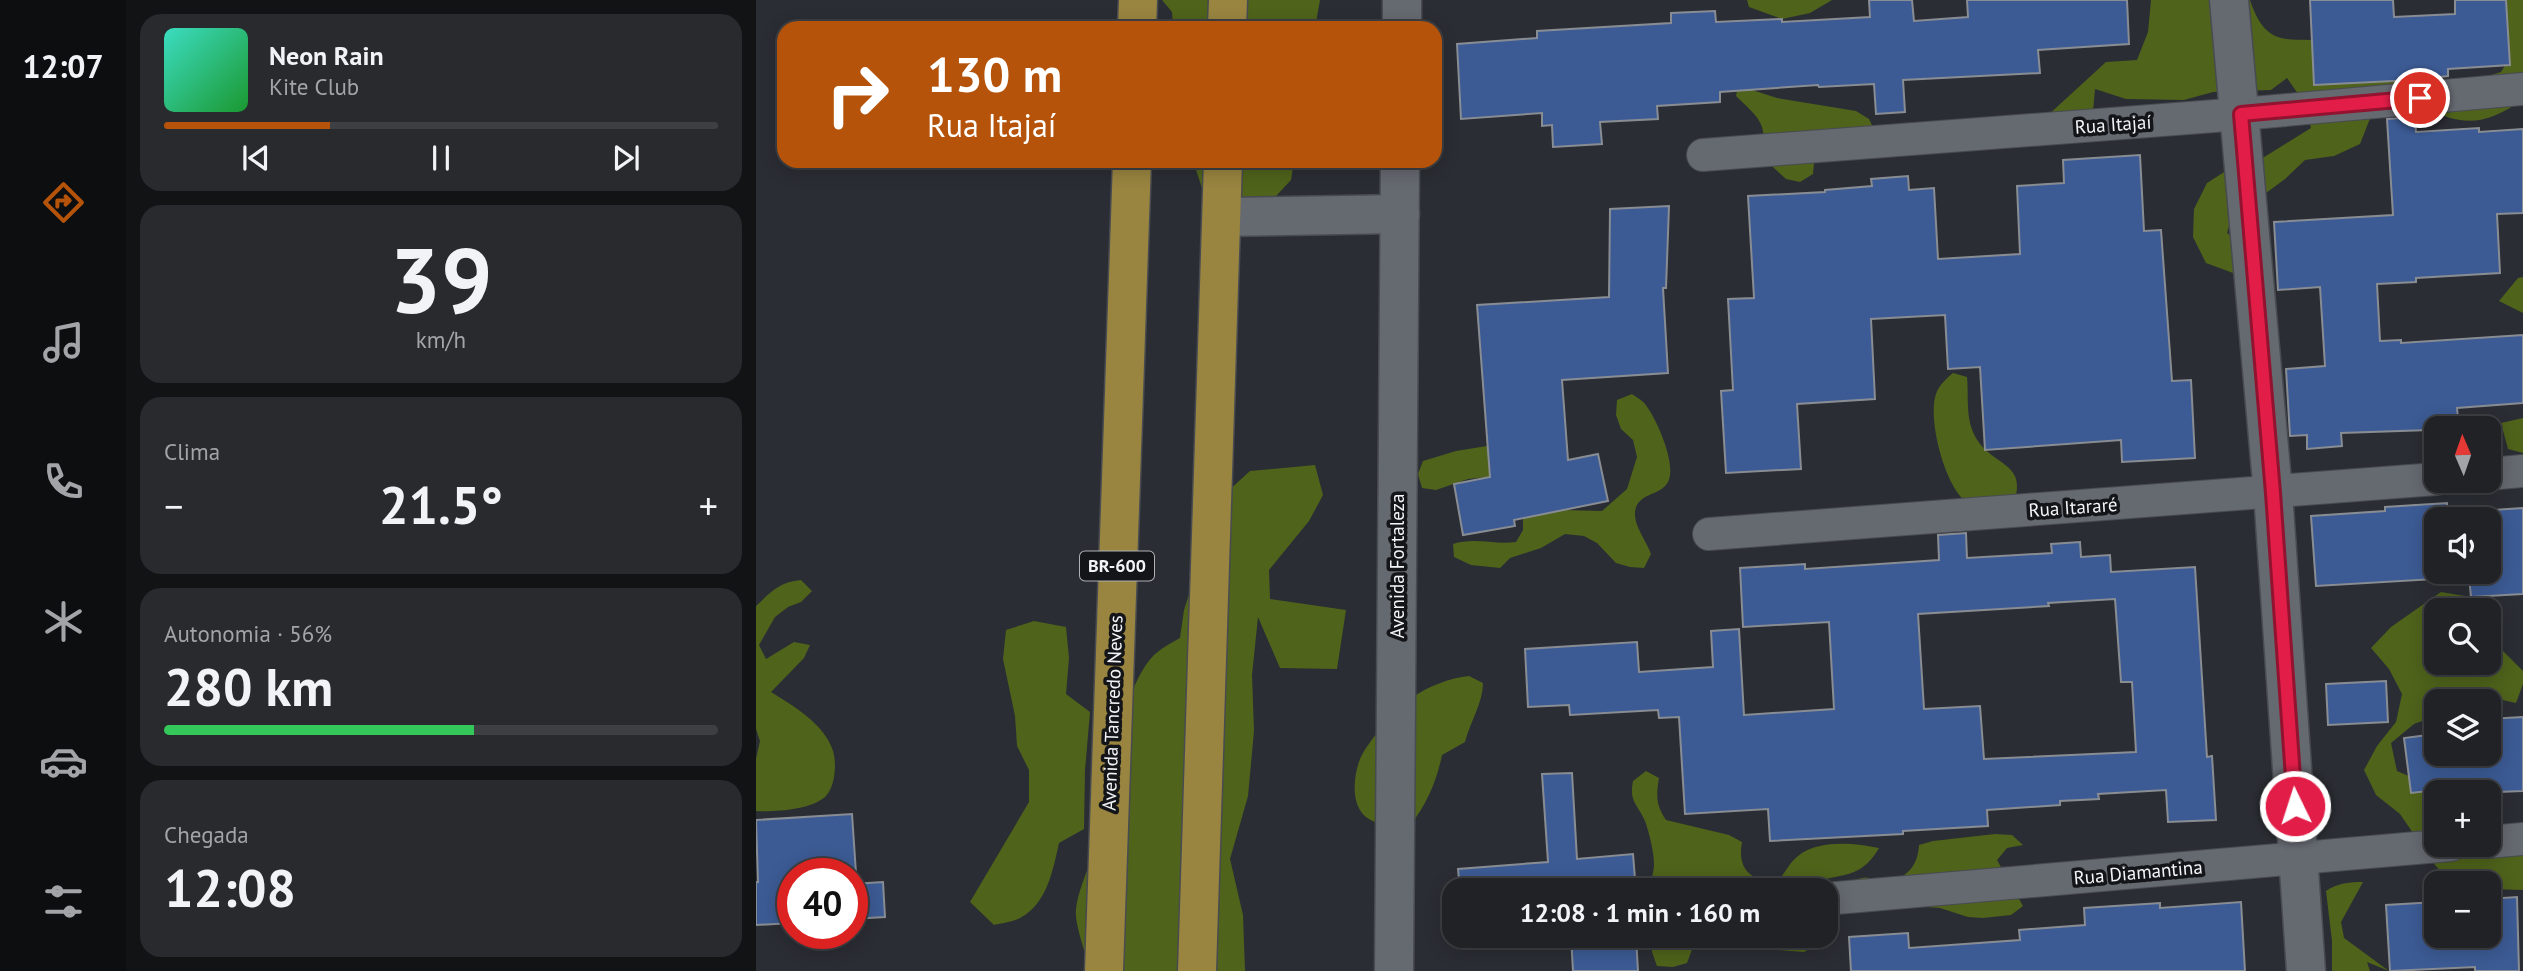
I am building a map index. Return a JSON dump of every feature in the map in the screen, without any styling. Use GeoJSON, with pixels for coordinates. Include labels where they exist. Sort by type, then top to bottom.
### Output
{"type":"FeatureCollection","features":[{"type":"Feature","properties":{"kind":"main road"},"geometry":{"type":"LineString","coordinates":[[1137,21],[1138,0]]}},
{"type":"Feature","properties":{"kind":"main road"},"geometry":{"type":"LineString","coordinates":[[1227,21],[1228,0]]}},
{"type":"Feature","properties":{"kind":"main road","name":"Avenida Tancredo Neves"},"geometry":{"type":"LineString","coordinates":[[1104,971],[1132,168]]}},
{"type":"Feature","properties":{"kind":"main road"},"geometry":{"type":"LineString","coordinates":[[1196,971],[1223,168]]}},
{"type":"Feature","properties":{"kind":"street"},"geometry":{"type":"LineString","coordinates":[[1402,0],[1402,21]]}},
{"type":"Feature","properties":{"kind":"street"},"geometry":{"type":"LineString","coordinates":[[2230,0],[2273,493],[2306,971]]}},
{"type":"Feature","properties":{"kind":"street","name":"Rua Itajaí"},"geometry":{"type":"LineString","coordinates":[[1703,155],[2241,114],[2523,89]]}},
{"type":"Feature","properties":{"kind":"street","name":"Avenida Fortaleza"},"geometry":{"type":"LineString","coordinates":[[1394,971],[1400,168]]}},
{"type":"Feature","properties":{"kind":"street"},"geometry":{"type":"LineString","coordinates":[[1222,217],[1400,214]]}},
{"type":"Feature","properties":{"kind":"street"},"geometry":{"type":"LineString","coordinates":[[2501,473],[2523,471]]}},
{"type":"Feature","properties":{"kind":"street","name":"Rua Itararé"},"geometry":{"type":"LineString","coordinates":[[1709,534],[2424,480]]}},
{"type":"Feature","properties":{"kind":"street"},"geometry":{"type":"LineString","coordinates":[[2501,841],[2523,839]]}},
{"type":"Feature","properties":{"kind":"street","name":"Rua Diamantina"},"geometry":{"type":"LineString","coordinates":[[1838,898],[2424,847]]}},
{"type":"Feature","properties":{"kind":"green space"},"geometry":{"type":"Polygon","coordinates":[[[1162,0],[1320,0],[1316,21],[1173,21],[1172,12],[1162,0]]]}},
{"type":"Feature","properties":{"kind":"green space"},"geometry":{"type":"Polygon","coordinates":[[[1747,0],[1832,0],[1810,13],[1782,19],[1749,7],[1747,0]]]}},
{"type":"Feature","properties":{"kind":"green space"},"geometry":{"type":"Polygon","coordinates":[[[2151,0],[2250,0],[2266,30],[2275,36],[2339,44],[2409,78],[2384,92],[2360,144],[2334,156],[2305,160],[2262,196],[2235,206],[2227,233],[2252,251],[2233,273],[2206,263],[2193,237],[2194,209],[2207,183],[2232,167],[2261,159],[2311,128],[2303,101],[2287,78],[2271,90],[2213,92],[2184,100],[2126,99],[2095,89],[2092,122],[2046,117],[2106,62],[2137,60],[2148,32],[2151,0]]]}},
{"type":"Feature","properties":{"kind":"green space"},"geometry":{"type":"Polygon","coordinates":[[[2487,0],[2523,0],[2523,100],[2487,118],[2465,121],[2426,108],[2472,81],[2501,72],[2509,59],[2487,0]]]}},
{"type":"Feature","properties":{"kind":"green space"},"geometry":{"type":"Polygon","coordinates":[[[1739,81],[1752,90],[1777,98],[1856,111],[1869,119],[1876,133],[1823,152],[1814,163],[1813,174],[1800,182],[1786,179],[1764,159],[1763,129],[1756,117],[1736,96],[1739,81]]]}},
{"type":"Feature","properties":{"kind":"green space"},"geometry":{"type":"Polygon","coordinates":[[[1195,168],[1293,168],[1291,180],[1261,212],[1204,194],[1195,168]]]}},
{"type":"Feature","properties":{"kind":"green space"},"geometry":{"type":"Polygon","coordinates":[[[2523,277],[2523,313],[2499,301],[2518,278],[2523,277]]]}},
{"type":"Feature","properties":{"kind":"green space"},"geometry":{"type":"Polygon","coordinates":[[[1953,373],[1967,377],[1969,416],[1976,438],[2016,479],[2014,503],[1986,506],[1970,504],[1953,486],[1936,437],[1934,405],[1939,388],[1953,373]]]}},
{"type":"Feature","properties":{"kind":"green space"},"geometry":{"type":"Polygon","coordinates":[[[1632,394],[1644,403],[1655,420],[1665,444],[1670,468],[1670,478],[1666,485],[1643,499],[1636,507],[1637,523],[1651,554],[1644,568],[1616,563],[1597,543],[1584,536],[1565,534],[1541,548],[1510,558],[1500,568],[1471,565],[1454,557],[1453,544],[1461,542],[1516,542],[1523,530],[1523,514],[1552,500],[1563,510],[1602,511],[1627,489],[1637,457],[1633,440],[1621,429],[1616,415],[1617,400],[1632,394]]]}},
{"type":"Feature","properties":{"kind":"green space"},"geometry":{"type":"Polygon","coordinates":[[[2523,418],[2523,453],[2508,449],[2501,423],[2523,418]]]}},
{"type":"Feature","properties":{"kind":"green space"},"geometry":{"type":"Polygon","coordinates":[[[1487,446],[1509,456],[1496,476],[1468,479],[1436,490],[1422,488],[1418,474],[1423,461],[1456,451],[1487,446]]]}},
{"type":"Feature","properties":{"kind":"green space"},"geometry":{"type":"Polygon","coordinates":[[[1315,465],[1323,495],[1309,521],[1269,570],[1270,599],[1346,610],[1337,669],[1280,668],[1258,617],[1252,675],[1254,731],[1248,796],[1230,859],[1243,915],[1245,971],[1087,971],[1076,917],[1077,902],[1091,858],[1114,752],[1130,697],[1153,656],[1180,638],[1184,610],[1193,582],[1227,492],[1250,471],[1315,465]]]}},
{"type":"Feature","properties":{"kind":"green space"},"geometry":{"type":"Polygon","coordinates":[[[801,580],[812,591],[801,602],[788,607],[775,617],[759,645],[766,659],[794,642],[810,645],[804,658],[771,692],[807,716],[823,732],[833,751],[834,776],[825,797],[810,805],[756,811],[756,759],[760,741],[756,729],[756,606],[781,585],[801,580]]]}},
{"type":"Feature","properties":{"kind":"green space"},"geometry":{"type":"Polygon","coordinates":[[[2441,592],[2471,597],[2471,598],[2432,598],[2441,592]]]}},
{"type":"Feature","properties":{"kind":"green space"},"geometry":{"type":"Polygon","coordinates":[[[2424,604],[2424,675],[2501,675],[2503,651],[2523,671],[2523,684],[2516,703],[2501,700],[2501,689],[2424,689],[2424,720],[2414,724],[2391,743],[2397,771],[2424,783],[2424,849],[2400,814],[2376,795],[2364,770],[2377,746],[2396,722],[2402,694],[2389,669],[2371,648],[2391,627],[2424,604]]]}},
{"type":"Feature","properties":{"kind":"green space"},"geometry":{"type":"Polygon","coordinates":[[[1034,621],[1066,627],[1069,658],[1066,694],[1090,712],[1084,829],[1059,843],[1047,885],[1037,904],[1017,919],[994,925],[970,902],[1029,802],[1029,770],[1017,746],[1015,716],[1003,659],[1006,630],[1034,621]]]}},
{"type":"Feature","properties":{"kind":"green space"},"geometry":{"type":"Polygon","coordinates":[[[1469,676],[1483,683],[1481,698],[1465,742],[1442,755],[1431,791],[1417,816],[1411,824],[1400,825],[1369,819],[1359,808],[1355,783],[1360,759],[1369,743],[1413,697],[1440,683],[1469,676]]]}},
{"type":"Feature","properties":{"kind":"green space"},"geometry":{"type":"Polygon","coordinates":[[[1646,771],[1659,778],[1658,800],[1666,820],[1729,835],[1742,842],[1744,866],[1758,878],[1652,878],[1652,848],[1645,821],[1634,802],[1633,781],[1646,771]]]}},
{"type":"Feature","properties":{"kind":"green space"},"geometry":{"type":"Polygon","coordinates":[[[2501,825],[2523,842],[2523,890],[2501,889],[2501,871],[2441,871],[2430,857],[2501,857],[2501,825]]]}},
{"type":"Feature","properties":{"kind":"green space"},"geometry":{"type":"Polygon","coordinates":[[[1995,834],[2012,835],[2023,845],[2007,848],[1997,860],[2023,906],[2011,915],[1983,918],[1968,917],[1940,908],[1911,906],[1839,909],[1838,912],[1838,886],[1864,878],[1888,880],[1902,876],[1916,861],[1919,845],[1995,834]]]}},
{"type":"Feature","properties":{"kind":"green space"},"geometry":{"type":"Polygon","coordinates":[[[1849,844],[1879,848],[1870,860],[1852,873],[1831,878],[1781,878],[1795,859],[1816,847],[1849,844]]]}},
{"type":"Feature","properties":{"kind":"green space"},"geometry":{"type":"Polygon","coordinates":[[[2363,882],[2341,922],[2344,938],[2389,971],[2367,962],[2370,971],[2332,971],[2332,941],[2326,891],[2335,886],[2363,882]]]}},
{"type":"Feature","properties":{"kind":"green space"},"geometry":{"type":"Polygon","coordinates":[[[1652,948],[1693,948],[1687,963],[1673,967],[1657,966],[1652,948]]]}},
{"type":"Feature","properties":{"kind":"green space"},"geometry":{"type":"Polygon","coordinates":[[[1753,948],[1811,948],[1804,952],[1753,948]]]}},
{"type":"Feature","properties":{"kind":"building"},"geometry":{"type":"Polygon","coordinates":[[[1869,0],[1912,0],[1914,21],[1968,17],[1967,0],[2127,0],[2129,44],[2038,50],[2040,73],[1903,80],[1905,112],[1876,114],[1874,84],[1720,92],[1720,102],[1657,106],[1658,119],[1600,122],[1602,144],[1553,147],[1552,125],[1542,126],[1542,113],[1461,119],[1457,44],[1537,38],[1537,31],[1671,23],[1671,13],[1715,11],[1716,22],[1782,19],[1782,22],[1870,17],[1869,0]]]}},
{"type":"Feature","properties":{"kind":"building"},"geometry":{"type":"Polygon","coordinates":[[[2310,0],[2393,0],[2394,17],[2455,14],[2455,0],[2506,0],[2510,65],[2448,69],[2448,76],[2413,80],[2314,85],[2310,0]]]}},
{"type":"Feature","properties":{"kind":"building"},"geometry":{"type":"Polygon","coordinates":[[[2415,117],[2416,132],[2479,128],[2479,132],[2523,129],[2523,213],[2497,214],[2500,273],[2416,278],[2416,282],[2377,284],[2380,341],[2401,340],[2401,343],[2523,335],[2523,403],[2457,408],[2458,416],[2424,416],[2424,430],[2341,433],[2342,446],[2307,449],[2307,435],[2290,436],[2286,369],[2325,366],[2320,287],[2278,290],[2274,222],[2393,215],[2387,119],[2415,117]]]}},
{"type":"Feature","properties":{"kind":"building"},"geometry":{"type":"Polygon","coordinates":[[[2140,155],[2144,231],[2161,230],[2172,381],[2191,380],[2195,458],[2122,462],[2121,440],[1985,450],[1980,367],[1948,369],[1945,315],[1871,319],[1875,399],[1797,404],[1801,469],[1726,473],[1721,391],[1733,390],[1728,299],[1754,298],[1748,196],[1825,192],[1872,186],[1871,179],[1908,176],[1909,190],[1934,188],[1938,259],[2020,254],[2017,186],[2064,183],[2063,160],[2140,155]]]}},
{"type":"Feature","properties":{"kind":"building"},"geometry":{"type":"Polygon","coordinates":[[[1669,206],[1666,288],[1663,288],[1668,373],[1562,380],[1568,460],[1598,454],[1608,501],[1514,520],[1515,526],[1463,535],[1454,484],[1490,477],[1477,305],[1609,297],[1610,209],[1669,206]]]}},
{"type":"Feature","properties":{"kind":"building"},"geometry":{"type":"Polygon","coordinates":[[[2447,503],[2447,507],[2424,507],[2424,580],[2316,586],[2311,516],[2385,511],[2385,507],[2447,503]]]}},
{"type":"Feature","properties":{"kind":"building"},"geometry":{"type":"Polygon","coordinates":[[[2523,508],[2523,594],[2471,597],[2470,584],[2501,584],[2501,509],[2523,508]]]}},
{"type":"Feature","properties":{"kind":"building"},"geometry":{"type":"Polygon","coordinates":[[[1966,533],[1967,558],[2052,553],[2051,544],[2080,542],[2081,557],[2110,555],[2111,572],[2195,567],[2207,757],[2212,756],[2216,820],[2168,822],[2166,790],[2098,794],[2099,799],[2060,801],[2060,805],[1987,810],[1988,826],[1903,831],[1903,834],[1770,841],[1768,809],[1685,814],[1679,717],[1659,718],[1658,710],[1570,715],[1569,705],[1528,707],[1525,649],[1637,642],[1639,672],[1713,667],[1711,631],[1739,629],[1744,715],[1834,709],[1829,622],[1743,627],[1740,568],[1805,564],[1805,569],[1939,560],[1938,535],[1966,533]],[[2115,599],[1918,614],[1924,709],[1980,706],[1984,759],[2136,752],[2132,682],[2121,682],[2115,599]]]}},
{"type":"Feature","properties":{"kind":"building"},"geometry":{"type":"Polygon","coordinates":[[[2386,681],[2388,722],[2328,725],[2326,684],[2386,681]]]}},
{"type":"Feature","properties":{"kind":"building"},"geometry":{"type":"Polygon","coordinates":[[[2523,717],[2523,791],[2501,792],[2501,780],[2424,780],[2424,792],[2411,793],[2404,738],[2424,736],[2424,766],[2501,766],[2501,718],[2523,717]]]}},
{"type":"Feature","properties":{"kind":"building"},"geometry":{"type":"Polygon","coordinates":[[[1572,773],[1577,859],[1633,854],[1635,878],[1459,878],[1458,869],[1548,862],[1542,774],[1572,773]]]}},
{"type":"Feature","properties":{"kind":"building"},"geometry":{"type":"Polygon","coordinates":[[[852,814],[855,858],[777,858],[777,924],[756,925],[756,820],[852,814]]]}},
{"type":"Feature","properties":{"kind":"building"},"geometry":{"type":"Polygon","coordinates":[[[883,882],[885,917],[868,918],[868,883],[883,882]]]}},
{"type":"Feature","properties":{"kind":"building"},"geometry":{"type":"Polygon","coordinates":[[[2517,897],[2519,971],[2475,971],[2475,967],[2390,971],[2386,905],[2424,903],[2424,948],[2501,948],[2501,898],[2517,897]]]}},
{"type":"Feature","properties":{"kind":"building"},"geometry":{"type":"Polygon","coordinates":[[[2241,902],[2245,971],[1851,971],[1849,937],[1908,933],[1909,948],[2020,940],[2019,930],[2085,925],[2084,908],[2160,903],[2160,908],[2241,902]]]}},
{"type":"Feature","properties":{"kind":"building"},"geometry":{"type":"Polygon","coordinates":[[[1572,948],[1637,948],[1638,971],[1573,971],[1572,948]]]}},
{"type":"Feature","properties":{"kind":"route"},"geometry":{"type":"LineString","coordinates":[[2295,806],[2273,493],[2241,114],[2420,98]]}}]}
